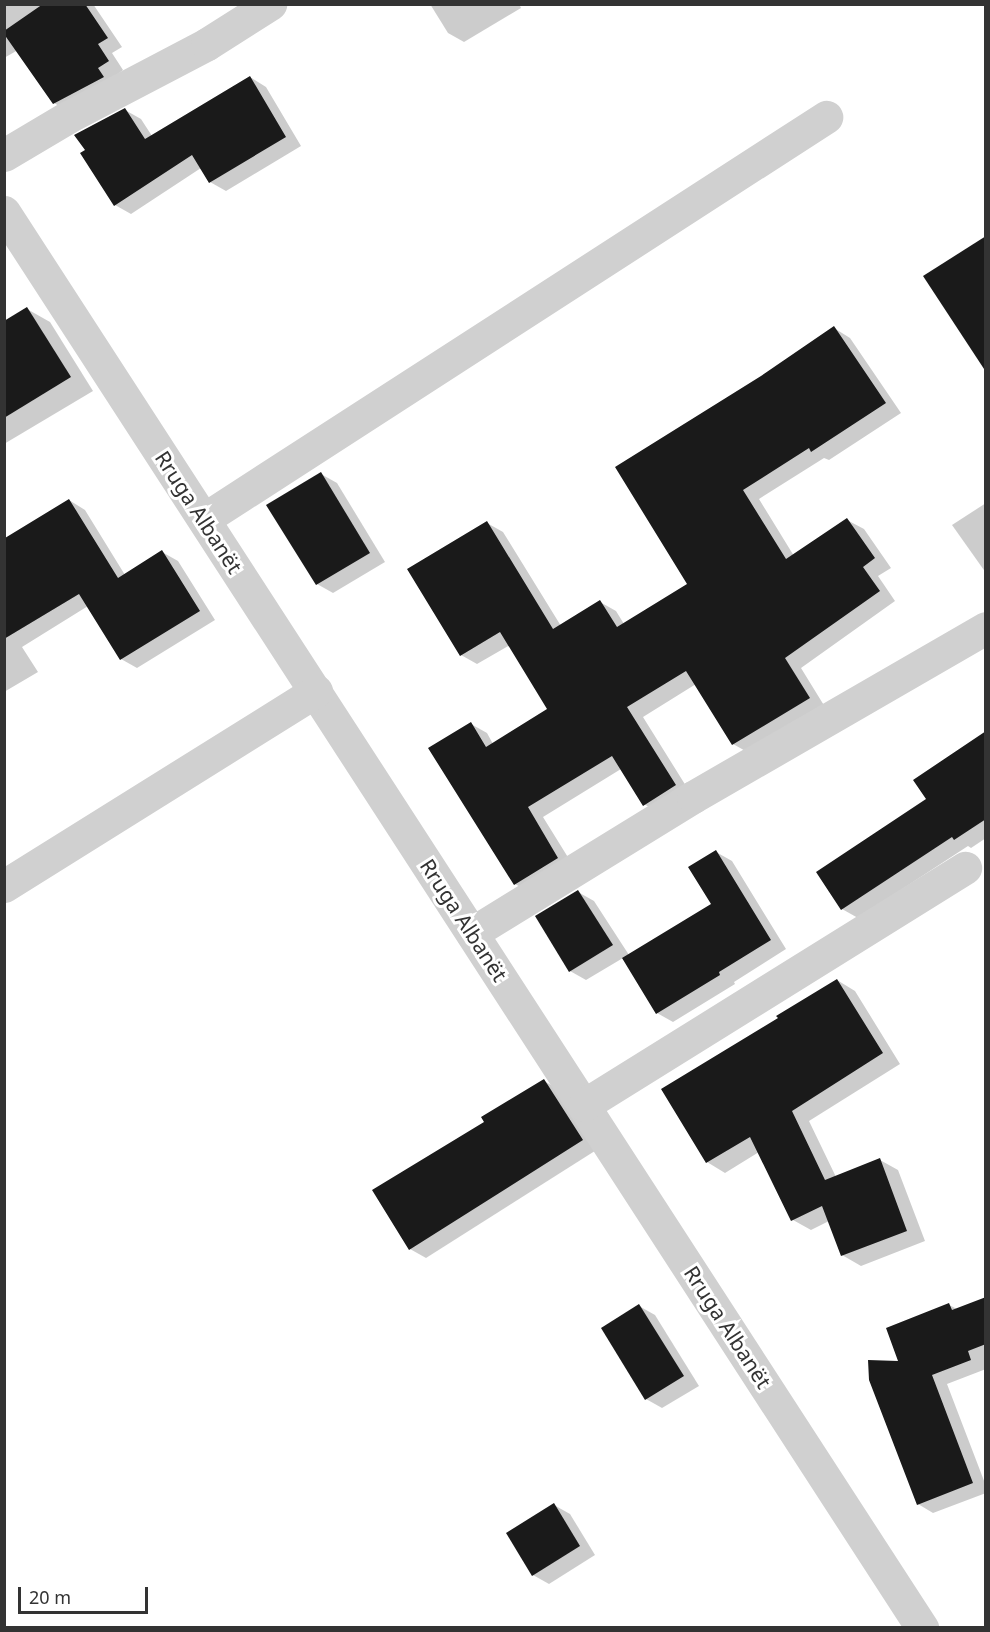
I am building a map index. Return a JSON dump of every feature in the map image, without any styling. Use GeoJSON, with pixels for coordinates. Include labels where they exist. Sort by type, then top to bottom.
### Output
{"type":"FeatureCollection","features":[{"type":"Feature","properties":{"kind":"street"},"geometry":{"type":"LineString","coordinates":[[4,155],[68,117],[207,44],[270,4]]}},
{"type":"Feature","properties":{"kind":"street"},"geometry":{"type":"LineString","coordinates":[[204,519],[826,117]]}},
{"type":"Feature","properties":{"kind":"street","name":"Rruga Albanët"},"geometry":{"type":"LineString","coordinates":[[4,212],[922,1628]]}},
{"type":"Feature","properties":{"kind":"street"},"geometry":{"type":"LineString","coordinates":[[472,933],[693,796],[986,628]]}},
{"type":"Feature","properties":{"kind":"street"},"geometry":{"type":"LineString","coordinates":[[4,886],[316,691]]}},
{"type":"Feature","properties":{"kind":"street"},"geometry":{"type":"LineString","coordinates":[[584,1105],[965,868]]}},
{"type":"Feature","properties":{"kind":"building"},"geometry":{"type":"Polygon","coordinates":[[[43,4],[85,4],[108,38],[98,44],[109,61],[98,68],[104,77],[53,104],[4,34],[4,31],[43,4]]]}},
{"type":"Feature","properties":{"kind":"building"},"geometry":{"type":"Polygon","coordinates":[[[250,76],[286,137],[209,183],[192,155],[114,206],[80,153],[85,150],[74,135],[125,108],[145,139],[250,76]]]}},
{"type":"Feature","properties":{"kind":"building"},"geometry":{"type":"Polygon","coordinates":[[[986,236],[986,372],[923,276],[986,236]]]}},
{"type":"Feature","properties":{"kind":"building"},"geometry":{"type":"Polygon","coordinates":[[[27,307],[71,377],[4,418],[4,321],[27,307]]]}},
{"type":"Feature","properties":{"kind":"building"},"geometry":{"type":"Polygon","coordinates":[[[834,326],[886,403],[811,452],[809,448],[743,490],[786,559],[847,518],[875,558],[863,567],[880,591],[785,658],[810,698],[732,745],[686,671],[627,707],[676,785],[643,806],[612,756],[528,807],[558,858],[514,885],[428,748],[471,722],[486,747],[547,709],[500,632],[460,656],[407,569],[487,521],[553,629],[600,600],[617,627],[687,584],[615,467],[761,376],[834,326]]]}},
{"type":"Feature","properties":{"kind":"building"},"geometry":{"type":"Polygon","coordinates":[[[321,472],[370,553],[316,585],[266,505],[321,472]]]}},
{"type":"Feature","properties":{"kind":"building"},"geometry":{"type":"Polygon","coordinates":[[[69,499],[118,578],[162,550],[200,611],[120,660],[79,594],[4,639],[5,538],[69,499]]]}},
{"type":"Feature","properties":{"kind":"building"},"geometry":{"type":"Polygon","coordinates":[[[986,731],[986,819],[954,840],[952,837],[841,910],[816,872],[926,799],[913,780],[986,731]]]}},
{"type":"Feature","properties":{"kind":"building"},"geometry":{"type":"Polygon","coordinates":[[[716,850],[771,940],[719,972],[720,975],[656,1014],[622,958],[711,904],[688,867],[716,850]]]}},
{"type":"Feature","properties":{"kind":"building"},"geometry":{"type":"Polygon","coordinates":[[[578,890],[613,945],[569,972],[535,916],[578,890]]]}},
{"type":"Feature","properties":{"kind":"building"},"geometry":{"type":"Polygon","coordinates":[[[837,979],[883,1053],[792,1111],[825,1180],[880,1158],[907,1231],[841,1256],[822,1206],[791,1221],[750,1137],[706,1163],[661,1089],[778,1018],[776,1016],[837,979]]]}},
{"type":"Feature","properties":{"kind":"building"},"geometry":{"type":"Polygon","coordinates":[[[544,1079],[583,1140],[409,1250],[372,1190],[484,1122],[481,1117],[544,1079]]]}},
{"type":"Feature","properties":{"kind":"building"},"geometry":{"type":"Polygon","coordinates":[[[986,1297],[986,1344],[968,1351],[971,1360],[932,1375],[973,1483],[917,1505],[869,1380],[868,1360],[898,1361],[886,1328],[949,1303],[952,1310],[986,1297]]]}},
{"type":"Feature","properties":{"kind":"building"},"geometry":{"type":"Polygon","coordinates":[[[639,1304],[684,1376],[645,1400],[601,1328],[639,1304]]]}},
{"type":"Feature","properties":{"kind":"building"},"geometry":{"type":"Polygon","coordinates":[[[554,1503],[580,1546],[532,1576],[506,1533],[554,1503]]]}}]}
